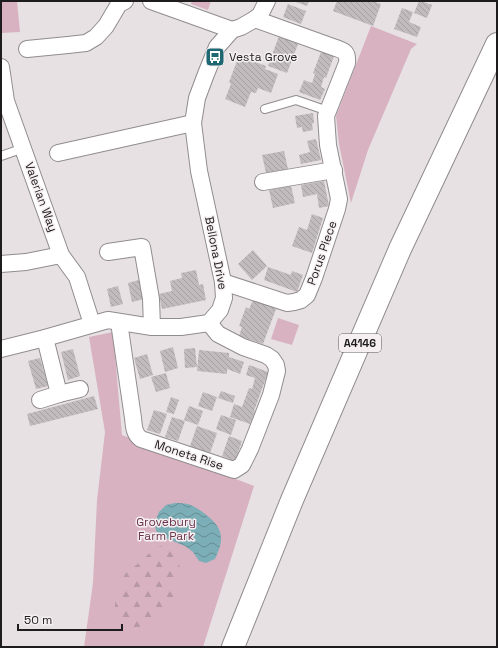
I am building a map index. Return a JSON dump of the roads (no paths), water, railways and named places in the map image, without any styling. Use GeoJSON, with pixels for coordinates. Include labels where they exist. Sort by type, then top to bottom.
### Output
{"type":"FeatureCollection","features":[{"type":"Feature","properties":{"kind":"highway","name":"A4146"},"geometry":{"type":"LineString","coordinates":[[233,647],[292,500],[400,249],[497,44]]}},
{"type":"Feature","properties":{"kind":"street"},"geometry":{"type":"LineString","coordinates":[[151,1],[232,30],[260,15],[267,1]]}},
{"type":"Feature","properties":{"kind":"street"},"geometry":{"type":"LineString","coordinates":[[27,49],[86,43],[96,37],[106,26],[120,2]]}},
{"type":"Feature","properties":{"kind":"street","name":"Porus Piece"},"geometry":{"type":"LineString","coordinates":[[223,282],[287,303],[301,300],[307,295],[314,278],[339,199],[328,145],[326,116],[347,63],[347,56],[344,52],[310,38],[255,19]]}},
{"type":"Feature","properties":{"kind":"street","name":"Bellona Drive"},"geometry":{"type":"LineString","coordinates":[[209,323],[220,310],[224,298],[223,282],[199,171],[193,122],[197,98],[206,74],[218,47],[232,30]]}},
{"type":"Feature","properties":{"kind":"street","name":"Valerian Way"},"geometry":{"type":"LineString","coordinates":[[1,66],[6,101],[61,254],[77,277],[92,324]]}},
{"type":"Feature","properties":{"kind":"street"},"geometry":{"type":"LineString","coordinates":[[58,154],[193,122]]}},
{"type":"Feature","properties":{"kind":"street"},"geometry":{"type":"LineString","coordinates":[[263,182],[334,170]]}},
{"type":"Feature","properties":{"kind":"street"},"geometry":{"type":"LineString","coordinates":[[108,252],[142,247],[151,299],[152,327]]}},
{"type":"Feature","properties":{"kind":"street"},"geometry":{"type":"LineString","coordinates":[[1,264],[26,262],[61,254]]}},
{"type":"Feature","properties":{"kind":"street"},"geometry":{"type":"LineString","coordinates":[[1,349],[108,320],[152,327],[181,327],[209,323]]}},
{"type":"Feature","properties":{"kind":"street","name":"Moneta Rise"},"geometry":{"type":"LineString","coordinates":[[119,322],[135,432],[138,436],[141,439],[234,470],[242,465],[250,449],[271,395],[277,371],[276,365],[272,359],[266,355],[243,347],[218,334],[209,323]]}},
{"type":"Feature","properties":{"kind":"street"},"geometry":{"type":"LineString","coordinates":[[45,338],[59,394]]}},
{"type":"Feature","properties":{"kind":"street"},"geometry":{"type":"LineString","coordinates":[[40,400],[80,389]]}},
{"type":"Feature","properties":{"kind":"lane"},"geometry":{"type":"LineString","coordinates":[[265,109],[296,100],[328,111]]}},
{"type":"Feature","properties":{"kind":"lane"},"geometry":{"type":"LineString","coordinates":[[1,156],[24,148]]}},
{"type":"Feature","properties":{"kind":"water"},"geometry":{"type":"Polygon","coordinates":[[[175,503],[192,506],[207,515],[216,524],[220,532],[221,543],[215,559],[206,563],[199,561],[193,552],[185,546],[163,537],[156,531],[155,522],[159,512],[166,505],[175,503]]]}},
{"type":"Feature","properties":{"kind":"place","name":"Vesta Grove"},"geometry":{"type":"Point","coordinates":[215,57]}},
{"type":"Feature","properties":{"kind":"park label","name":"Grovebury Farm Park"},"geometry":{"type":"Point","coordinates":[166,529]}}]}
